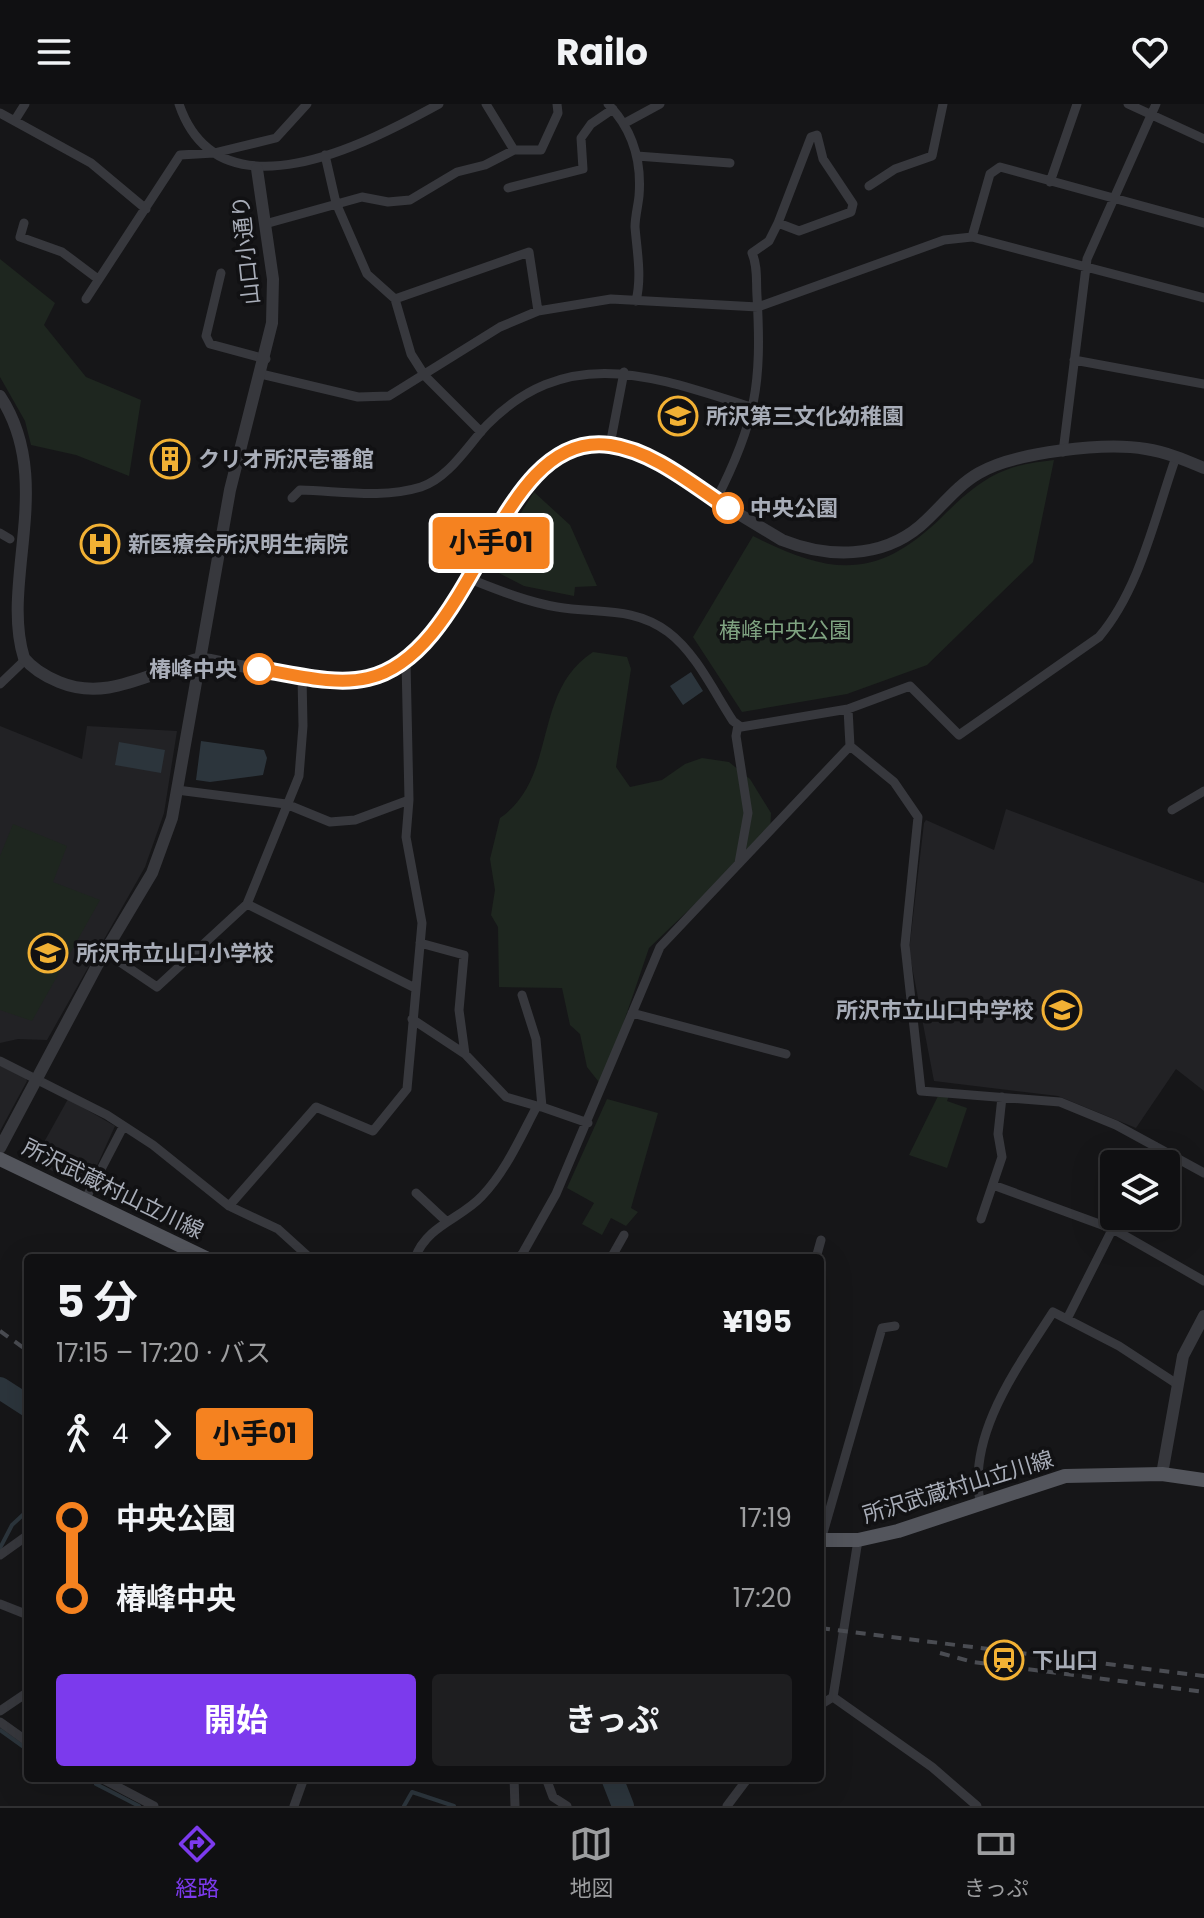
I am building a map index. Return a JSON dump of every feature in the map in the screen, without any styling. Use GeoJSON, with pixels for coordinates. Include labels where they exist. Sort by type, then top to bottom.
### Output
{"type":"FeatureCollection","features":[{"type":"Feature","properties":{"kind":"main road","name":"所沢武蔵村山立川線"},"geometry":{"type":"LineString","coordinates":[[0,1159],[198,1254]]}},
{"type":"Feature","properties":{"kind":"main road","name":"所沢武蔵村山立川線"},"geometry":{"type":"LineString","coordinates":[[824,1540],[858,1540],[981,1506],[1065,1476],[1162,1474],[1204,1480]]}},
{"type":"Feature","properties":{"kind":"street"},"geometry":{"type":"LineString","coordinates":[[15,120],[25,104]]}},
{"type":"Feature","properties":{"kind":"street"},"geometry":{"type":"LineString","coordinates":[[179,104],[187,124],[214,153],[257,169],[325,155],[382,135],[439,104]]}},
{"type":"Feature","properties":{"kind":"street"},"geometry":{"type":"LineString","coordinates":[[86,299],[180,155],[214,153],[276,138],[307,104]]}},
{"type":"Feature","properties":{"kind":"street"},"geometry":{"type":"LineString","coordinates":[[486,104],[514,150]]}},
{"type":"Feature","properties":{"kind":"street"},"geometry":{"type":"LineString","coordinates":[[265,224],[303,216],[362,197],[388,202],[418,198],[457,172],[485,165],[514,150],[541,150],[558,113],[557,104]]}},
{"type":"Feature","properties":{"kind":"street"},"geometry":{"type":"LineString","coordinates":[[625,123],[660,104]]}},
{"type":"Feature","properties":{"kind":"street"},"geometry":{"type":"LineString","coordinates":[[869,186],[895,169],[932,156],[943,104]]}},
{"type":"Feature","properties":{"kind":"street"},"geometry":{"type":"LineString","coordinates":[[1050,182],[1077,104]]}},
{"type":"Feature","properties":{"kind":"street"},"geometry":{"type":"LineString","coordinates":[[1128,104],[1204,139]]}},
{"type":"Feature","properties":{"kind":"street"},"geometry":{"type":"LineString","coordinates":[[1063,452],[1085,266],[1156,104]]}},
{"type":"Feature","properties":{"kind":"street"},"geometry":{"type":"LineString","coordinates":[[508,188],[583,169],[581,138],[611,106],[625,123],[637,156],[639,190],[635,222],[640,273],[636,301]]}},
{"type":"Feature","properties":{"kind":"street"},"geometry":{"type":"LineString","coordinates":[[0,113],[91,163],[146,209]]}},
{"type":"Feature","properties":{"kind":"street"},"geometry":{"type":"LineString","coordinates":[[716,500],[743,447],[754,408],[760,364],[752,253],[769,241],[811,137],[817,135],[823,159],[853,204],[851,212],[799,231],[778,223]]}},
{"type":"Feature","properties":{"kind":"street"},"geometry":{"type":"LineString","coordinates":[[325,155],[336,203],[367,274],[395,299],[411,354],[425,376],[481,432]]}},
{"type":"Feature","properties":{"kind":"street"},"geometry":{"type":"LineString","coordinates":[[637,156],[730,163]]}},
{"type":"Feature","properties":{"kind":"street"},"geometry":{"type":"LineString","coordinates":[[972,237],[990,174],[1000,167],[1204,223]]}},
{"type":"Feature","properties":{"kind":"street","name":"山口小通り"},"geometry":{"type":"LineString","coordinates":[[0,1148],[105,952],[152,873],[169,827],[230,490],[266,359],[273,290],[257,169]]}},
{"type":"Feature","properties":{"kind":"street"},"geometry":{"type":"LineString","coordinates":[[24,223],[20,237],[62,252],[98,279]]}},
{"type":"Feature","properties":{"kind":"street"},"geometry":{"type":"LineString","coordinates":[[261,374],[374,398],[403,390],[500,327],[538,311],[582,301],[758,307],[944,240],[972,237],[1204,298]]}},
{"type":"Feature","properties":{"kind":"street"},"geometry":{"type":"LineString","coordinates":[[395,299],[529,252],[538,311]]}},
{"type":"Feature","properties":{"kind":"street"},"geometry":{"type":"LineString","coordinates":[[221,273],[206,336],[210,344],[266,359]]}},
{"type":"Feature","properties":{"kind":"street"},"geometry":{"type":"LineString","coordinates":[[1074,360],[1204,384]]}},
{"type":"Feature","properties":{"kind":"street"},"geometry":{"type":"LineString","coordinates":[[292,498],[300,490],[377,494],[423,486],[454,462],[515,400],[534,389],[575,375],[624,372],[652,377],[754,408]]}},
{"type":"Feature","properties":{"kind":"street"},"geometry":{"type":"LineString","coordinates":[[610,445],[624,372]]}},
{"type":"Feature","properties":{"kind":"street"},"geometry":{"type":"LineString","coordinates":[[0,396],[13,417],[20,443],[20,476],[5,536],[6,563]]}},
{"type":"Feature","properties":{"kind":"street"},"geometry":{"type":"LineString","coordinates":[[4,615],[12,639],[25,660],[55,680],[95,690],[135,682],[199,659],[351,681],[369,678],[406,661],[428,640],[470,579],[520,494],[546,465],[574,449],[610,445],[648,458],[757,527],[805,549],[844,554],[865,551],[918,528],[963,484],[990,467],[1028,454],[1142,448],[1204,468]]}},
{"type":"Feature","properties":{"kind":"street"},"geometry":{"type":"LineString","coordinates":[[470,579],[527,601],[560,608],[627,612],[644,618],[683,646],[738,725],[745,728],[848,709],[910,686],[959,735],[1099,637],[1112,622],[1131,583],[1176,457]]}},
{"type":"Feature","properties":{"kind":"street"},"geometry":{"type":"LineString","coordinates":[[0,684],[25,660]]}},
{"type":"Feature","properties":{"kind":"street"},"geometry":{"type":"LineString","coordinates":[[229,1206],[316,1107],[373,1131],[404,1097],[422,923],[406,837],[409,800],[406,661]]}},
{"type":"Feature","properties":{"kind":"street"},"geometry":{"type":"LineString","coordinates":[[105,952],[157,987],[247,904],[299,776],[302,676]]}},
{"type":"Feature","properties":{"kind":"street"},"geometry":{"type":"LineString","coordinates":[[522,1254],[556,1194],[588,1123],[650,967],[672,931],[738,867],[850,746],[848,709]]}},
{"type":"Feature","properties":{"kind":"street"},"geometry":{"type":"LineString","coordinates":[[738,725],[736,736],[748,813],[738,867]]}},
{"type":"Feature","properties":{"kind":"street"},"geometry":{"type":"LineString","coordinates":[[850,746],[894,782],[918,817],[905,945],[921,1091],[1041,1099],[1081,1109],[1204,1173]]}},
{"type":"Feature","properties":{"kind":"street"},"geometry":{"type":"LineString","coordinates":[[177,790],[286,804],[317,819],[342,822],[409,800]]}},
{"type":"Feature","properties":{"kind":"street"},"geometry":{"type":"LineString","coordinates":[[1172,810],[1204,791]]}},
{"type":"Feature","properties":{"kind":"street"},"geometry":{"type":"LineString","coordinates":[[247,904],[415,988]]}},
{"type":"Feature","properties":{"kind":"street"},"geometry":{"type":"LineString","coordinates":[[420,943],[464,955],[459,1010],[465,1054]]}},
{"type":"Feature","properties":{"kind":"street"},"geometry":{"type":"LineString","coordinates":[[417,1254],[427,1237],[475,1204],[493,1184],[540,1107],[536,1039],[522,995]]}},
{"type":"Feature","properties":{"kind":"street"},"geometry":{"type":"LineString","coordinates":[[632,1013],[786,1054]]}},
{"type":"Feature","properties":{"kind":"street"},"geometry":{"type":"LineString","coordinates":[[412,1019],[465,1054],[506,1097],[588,1123]]}},
{"type":"Feature","properties":{"kind":"street"},"geometry":{"type":"LineString","coordinates":[[0,1061],[37,1078],[153,1145],[229,1206],[278,1229],[306,1254]]}},
{"type":"Feature","properties":{"kind":"street"},"geometry":{"type":"LineString","coordinates":[[981,1219],[1002,1157],[998,1134],[1002,1097]]}},
{"type":"Feature","properties":{"kind":"street"},"geometry":{"type":"LineString","coordinates":[[85,1200],[123,1127]]}},
{"type":"Feature","properties":{"kind":"street"},"geometry":{"type":"LineString","coordinates":[[1153,1150],[1155,1146]]}},
{"type":"Feature","properties":{"kind":"street"},"geometry":{"type":"LineString","coordinates":[[993,1185],[1100,1224]]}},
{"type":"Feature","properties":{"kind":"street"},"geometry":{"type":"LineString","coordinates":[[416,1193],[447,1222]]}},
{"type":"Feature","properties":{"kind":"street"},"geometry":{"type":"LineString","coordinates":[[1067,1319],[1112,1230]]}},
{"type":"Feature","properties":{"kind":"street"},"geometry":{"type":"LineString","coordinates":[[1115,1230],[1204,1281]]}},
{"type":"Feature","properties":{"kind":"street"},"geometry":{"type":"LineString","coordinates":[[613,1254],[624,1235]]}},
{"type":"Feature","properties":{"kind":"street"},"geometry":{"type":"LineString","coordinates":[[817,1254],[821,1240]]}},
{"type":"Feature","properties":{"kind":"street"},"geometry":{"type":"LineString","coordinates":[[981,1506],[976,1475],[984,1432],[1053,1312],[1119,1346],[1177,1384]]}},
{"type":"Feature","properties":{"kind":"street"},"geometry":{"type":"LineString","coordinates":[[1162,1474],[1183,1356],[1204,1316]]}},
{"type":"Feature","properties":{"kind":"street"},"geometry":{"type":"LineString","coordinates":[[824,1526],[882,1328],[895,1326]]}},
{"type":"Feature","properties":{"kind":"street"},"geometry":{"type":"LineString","coordinates":[[0,1555],[24,1538]]}},
{"type":"Feature","properties":{"kind":"street"},"geometry":{"type":"LineString","coordinates":[[824,1703],[833,1697],[858,1540]]}},
{"type":"Feature","properties":{"kind":"street"},"geometry":{"type":"LineString","coordinates":[[0,1604],[24,1613]]}},
{"type":"Feature","properties":{"kind":"street"},"geometry":{"type":"LineString","coordinates":[[0,1711],[24,1695]]}},
{"type":"Feature","properties":{"kind":"street"},"geometry":{"type":"LineString","coordinates":[[833,1697],[932,1767],[977,1806]]}},
{"type":"Feature","properties":{"kind":"street"},"geometry":{"type":"LineString","coordinates":[[0,1722],[24,1739]]}},
{"type":"Feature","properties":{"kind":"street"},"geometry":{"type":"LineString","coordinates":[[109,1782],[154,1806]]}},
{"type":"Feature","properties":{"kind":"street"},"geometry":{"type":"LineString","coordinates":[[294,1806],[303,1782]]}},
{"type":"Feature","properties":{"kind":"street"},"geometry":{"type":"LineString","coordinates":[[514,1782],[515,1806]]}},
{"type":"Feature","properties":{"kind":"street"},"geometry":{"type":"LineString","coordinates":[[547,1782],[553,1797],[567,1806]]}},
{"type":"Feature","properties":{"kind":"street"},"geometry":{"type":"LineString","coordinates":[[727,1806],[745,1782]]}},
{"type":"Feature","properties":{"kind":"shaded area"},"geometry":{"type":"Polygon","coordinates":[[[691,672],[703,691],[683,705],[670,686],[691,672]]]}},
{"type":"Feature","properties":{"kind":"shaded area","name":"所沢市立山口小学校"},"geometry":{"type":"Polygon","coordinates":[[[0,726],[82,759],[87,726],[177,731],[164,813],[145,867],[47,1040],[18,1039],[0,1043],[0,726]]]}},
{"type":"Feature","properties":{"kind":"shaded area"},"geometry":{"type":"Polygon","coordinates":[[[201,741],[264,750],[267,758],[263,775],[210,782],[196,780],[201,741]]]}},
{"type":"Feature","properties":{"kind":"shaded area"},"geometry":{"type":"Polygon","coordinates":[[[119,742],[165,750],[161,773],[115,765],[119,742]]]}},
{"type":"Feature","properties":{"kind":"shaded area","name":"所沢市立山口中学校"},"geometry":{"type":"Polygon","coordinates":[[[1006,809],[1204,883],[1204,1091],[1176,1069],[1136,1128],[1058,1096],[934,1081],[909,951],[924,823],[926,820],[994,850],[1006,809]]]}},
{"type":"Feature","properties":{"kind":"shaded area"},"geometry":{"type":"Polygon","coordinates":[[[0,1065],[25,1077],[27,1081],[0,1131],[0,1065]]]}},
{"type":"Feature","properties":{"kind":"shaded area"},"geometry":{"type":"Polygon","coordinates":[[[68,1099],[115,1126],[89,1183],[83,1185],[33,1162],[68,1099]]]}},
{"type":"Feature","properties":{"kind":"green space"},"geometry":{"type":"Polygon","coordinates":[[[0,259],[55,303],[44,325],[86,377],[141,400],[129,476],[76,455],[31,445],[25,421],[0,377],[0,259]]]}},
{"type":"Feature","properties":{"kind":"green space","name":"椿峰中央公園"},"geometry":{"type":"Polygon","coordinates":[[[1054,460],[1033,562],[927,665],[847,694],[742,712],[693,637],[753,536],[781,549],[830,564],[852,565],[874,561],[918,538],[988,479],[1018,466],[1054,460]]]}},
{"type":"Feature","properties":{"kind":"green space"},"geometry":{"type":"Polygon","coordinates":[[[534,492],[570,525],[597,586],[575,587],[574,596],[524,586],[487,567],[534,492]]]}},
{"type":"Feature","properties":{"kind":"green space"},"geometry":{"type":"Polygon","coordinates":[[[593,652],[627,657],[631,669],[616,767],[630,787],[662,780],[685,764],[702,758],[729,762],[750,779],[771,813],[770,832],[649,948],[602,1086],[587,1067],[580,1034],[570,1025],[562,988],[499,987],[498,927],[491,915],[495,890],[490,859],[500,818],[518,801],[531,780],[561,689],[574,669],[593,652]]]}},
{"type":"Feature","properties":{"kind":"green space"},"geometry":{"type":"Polygon","coordinates":[[[13,824],[67,846],[53,882],[100,900],[32,1021],[0,1010],[0,856],[13,824]]]}},
{"type":"Feature","properties":{"kind":"green space"},"geometry":{"type":"Polygon","coordinates":[[[939,1094],[949,1095],[947,1101],[967,1108],[947,1168],[909,1155],[939,1094]]]}},
{"type":"Feature","properties":{"kind":"green space"},"geometry":{"type":"Polygon","coordinates":[[[607,1099],[658,1113],[631,1208],[638,1212],[626,1226],[611,1218],[602,1235],[582,1224],[594,1203],[567,1188],[607,1099]]]}},
{"type":"Feature","properties":{"kind":"waterway"},"geometry":{"type":"LineString","coordinates":[[0,1388],[24,1403]]}},
{"type":"Feature","properties":{"kind":"waterway"},"geometry":{"type":"LineString","coordinates":[[0,1548],[12,1525],[24,1514]]}},
{"type":"Feature","properties":{"kind":"waterway"},"geometry":{"type":"LineString","coordinates":[[0,1730],[24,1747]]}},
{"type":"Feature","properties":{"kind":"waterway"},"geometry":{"type":"LineString","coordinates":[[614,1782],[623,1806]]}},
{"type":"Feature","properties":{"kind":"waterway"},"geometry":{"type":"LineString","coordinates":[[96,1784],[139,1806]]}},
{"type":"Feature","properties":{"kind":"waterway"},"geometry":{"type":"LineString","coordinates":[[404,1806],[412,1792],[454,1806]]}},
{"type":"Feature","properties":{"kind":"railway"},"geometry":{"type":"LineString","coordinates":[[0,1331],[24,1348]]}},
{"type":"Feature","properties":{"kind":"railway"},"geometry":{"type":"LineString","coordinates":[[824,1628],[1204,1676]]}},
{"type":"Feature","properties":{"kind":"railway"},"geometry":{"type":"LineString","coordinates":[[940,1653],[973,1662],[1204,1692]]}},
{"type":"Feature","properties":{"kind":"bus line","name":"小手01"},"geometry":{"type":"LineString","coordinates":[[259,669],[351,681],[369,678],[406,661],[428,640],[470,579],[520,494],[546,465],[574,449],[610,445],[636,452],[728,508]]}},
{"type":"Feature","properties":{"kind":"place","name":"所沢第三文化幼稚園"},"geometry":{"type":"Point","coordinates":[678,416]}},
{"type":"Feature","properties":{"kind":"place","name":"クリオ所沢壱番館"},"geometry":{"type":"Point","coordinates":[170,459]}},
{"type":"Feature","properties":{"kind":"place","name":"中央公園"},"geometry":{"type":"Point","coordinates":[728,508]}},
{"type":"Feature","properties":{"kind":"place","name":"新医療会所沢明生病院"},"geometry":{"type":"Point","coordinates":[100,544]}},
{"type":"Feature","properties":{"kind":"place","name":"椿峰中央"},"geometry":{"type":"Point","coordinates":[259,669]}},
{"type":"Feature","properties":{"kind":"place","name":"所沢市立山口小学校"},"geometry":{"type":"Point","coordinates":[48,953]}},
{"type":"Feature","properties":{"kind":"place","name":"所沢市立山口中学校"},"geometry":{"type":"Point","coordinates":[1062,1010]}},
{"type":"Feature","properties":{"kind":"place","name":"下山口"},"geometry":{"type":"Point","coordinates":[1004,1660]}}]}
